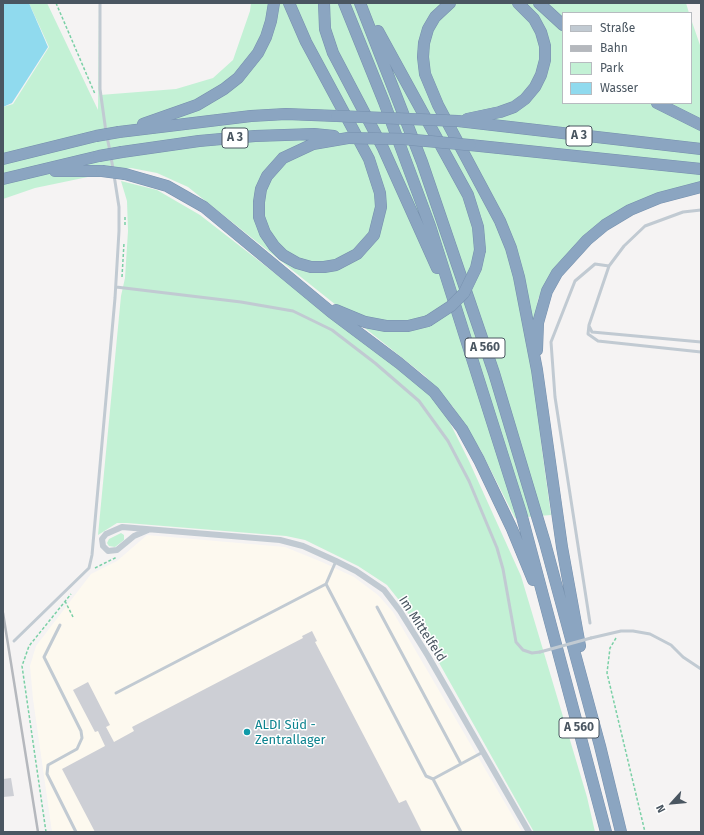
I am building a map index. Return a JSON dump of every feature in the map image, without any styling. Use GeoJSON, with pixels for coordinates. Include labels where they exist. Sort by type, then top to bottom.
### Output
{"type":"FeatureCollection","features":[{"type":"Feature","properties":{"kind":"highway"},"geometry":{"type":"LineString","coordinates":[[119,132],[197,105],[224,89],[238,78],[258,53],[271,21],[274,3]]}},
{"type":"Feature","properties":{"kind":"highway"},"geometry":{"type":"LineString","coordinates":[[289,3],[306,42],[369,159],[380,193],[381,207],[374,235],[357,254],[336,265],[324,267],[311,267],[297,263],[283,255],[274,246],[265,233],[260,217],[259,202],[261,189],[274,165],[283,158],[313,144],[348,138]]}},
{"type":"Feature","properties":{"kind":"highway","name":"A 560"},"geometry":{"type":"LineString","coordinates":[[344,3],[430,226],[529,540],[606,832]]}},
{"type":"Feature","properties":{"kind":"highway"},"geometry":{"type":"LineString","coordinates":[[312,297],[354,318],[376,325],[398,326],[428,321],[448,309],[464,293],[475,272],[480,250],[478,227],[468,195],[361,3]]}},
{"type":"Feature","properties":{"kind":"highway","name":"A 560"},"geometry":{"type":"LineString","coordinates":[[361,3],[422,162],[494,373],[545,543],[588,700],[621,832]]}},
{"type":"Feature","properties":{"kind":"highway"},"geometry":{"type":"LineString","coordinates":[[450,3],[435,16],[428,29],[424,43],[423,58],[425,74],[438,105],[488,195],[511,248],[522,289],[537,370],[562,547],[588,700]]}},
{"type":"Feature","properties":{"kind":"highway"},"geometry":{"type":"LineString","coordinates":[[458,121],[500,112],[514,107],[535,88],[543,68],[545,46],[541,32],[534,19],[518,3]]}},
{"type":"Feature","properties":{"kind":"highway"},"geometry":{"type":"LineString","coordinates":[[539,3],[562,24]]}},
{"type":"Feature","properties":{"kind":"highway"},"geometry":{"type":"LineString","coordinates":[[324,7],[327,33],[336,60],[383,148],[462,328]]}},
{"type":"Feature","properties":{"kind":"highway"},"geometry":{"type":"LineString","coordinates":[[660,104],[701,125]]}},
{"type":"Feature","properties":{"kind":"highway","name":"A 3"},"geometry":{"type":"LineString","coordinates":[[3,159],[96,136],[119,132],[265,115],[286,114],[458,121],[701,149]]}},
{"type":"Feature","properties":{"kind":"highway","name":"A 3"},"geometry":{"type":"LineString","coordinates":[[3,179],[122,152],[199,141],[255,136],[314,134],[348,138],[404,139],[701,168]]}},
{"type":"Feature","properties":{"kind":"highway"},"geometry":{"type":"LineString","coordinates":[[34,171],[102,171],[126,174],[167,186],[204,207],[312,297],[420,379],[446,406],[479,460],[512,529],[551,625]]}},
{"type":"Feature","properties":{"kind":"highway"},"geometry":{"type":"LineString","coordinates":[[537,370],[538,323],[541,306],[557,273],[568,259],[593,235],[630,210],[682,190],[701,187]]}},
{"type":"Feature","properties":{"kind":"street","name":"Im Mittelfeld"},"geometry":{"type":"LineString","coordinates":[[117,550],[108,551],[103,546],[102,539],[106,534],[122,527],[280,540],[304,546],[336,561],[356,571],[384,590],[400,611],[529,832]]}},
{"type":"Feature","properties":{"kind":"street"},"geometry":{"type":"LineString","coordinates":[[117,550],[134,536],[148,530]]}},
{"type":"Feature","properties":{"kind":"lane"},"geometry":{"type":"LineString","coordinates":[[14,641],[89,568],[97,518],[116,287],[119,207],[100,95],[100,3]]}},
{"type":"Feature","properties":{"kind":"lane"},"geometry":{"type":"LineString","coordinates":[[701,210],[682,212],[645,226],[624,246],[609,266],[589,325],[588,334],[598,341],[701,352]]}},
{"type":"Feature","properties":{"kind":"lane"},"geometry":{"type":"LineString","coordinates":[[590,623],[555,397],[551,342],[575,282],[596,264],[609,266]]}},
{"type":"Feature","properties":{"kind":"lane"},"geometry":{"type":"LineString","coordinates":[[116,287],[241,302],[293,311],[332,330],[375,363],[419,401],[448,441],[469,481],[498,548],[516,642],[523,650],[540,652],[621,631],[633,631],[650,634],[671,645],[683,657],[701,669]]}},
{"type":"Feature","properties":{"kind":"lane"},"geometry":{"type":"LineString","coordinates":[[589,325],[592,332],[701,342]]}},
{"type":"Feature","properties":{"kind":"lane"},"geometry":{"type":"LineString","coordinates":[[116,693],[326,584],[336,561]]}},
{"type":"Feature","properties":{"kind":"lane"},"geometry":{"type":"LineString","coordinates":[[326,584],[426,776],[433,779],[461,832]]}},
{"type":"Feature","properties":{"kind":"lane"},"geometry":{"type":"LineString","coordinates":[[377,607],[461,764]]}},
{"type":"Feature","properties":{"kind":"lane"},"geometry":{"type":"LineString","coordinates":[[60,625],[44,657],[81,731],[82,738],[77,749],[48,765],[47,774],[76,832]]}},
{"type":"Feature","properties":{"kind":"lane"},"geometry":{"type":"LineString","coordinates":[[433,779],[483,752]]}},
{"type":"Feature","properties":{"kind":"path"},"geometry":{"type":"LineString","coordinates":[[56,3],[96,98]]}},
{"type":"Feature","properties":{"kind":"path"},"geometry":{"type":"LineString","coordinates":[[89,568],[95,568],[117,558],[117,550]]}},
{"type":"Feature","properties":{"kind":"path"},"geometry":{"type":"LineString","coordinates":[[46,832],[22,666],[24,654],[28,646],[74,589]]}},
{"type":"Feature","properties":{"kind":"path"},"geometry":{"type":"LineString","coordinates":[[65,601],[73,617]]}},
{"type":"Feature","properties":{"kind":"path"},"geometry":{"type":"LineString","coordinates":[[621,631],[610,648],[607,673],[645,832]]}},
{"type":"Feature","properties":{"kind":"shaded area"},"geometry":{"type":"Polygon","coordinates":[[[147,535],[285,547],[354,577],[378,595],[393,612],[522,832],[52,832],[33,699],[30,666],[36,646],[91,574],[117,561],[147,535]]]}},
{"type":"Feature","properties":{"kind":"green space"},"geometry":{"type":"Polygon","coordinates":[[[29,3],[47,3],[98,110],[99,3],[100,95],[176,89],[213,78],[233,60],[250,11],[251,3],[686,3],[689,12],[562,12],[562,104],[692,104],[692,22],[701,48],[701,184],[640,201],[555,268],[538,299],[534,325],[541,442],[551,515],[515,518],[480,449],[453,407],[425,376],[188,187],[157,173],[131,168],[35,188],[3,199],[3,107],[13,104],[49,47],[29,3]]]}},
{"type":"Feature","properties":{"kind":"green space"},"geometry":{"type":"Polygon","coordinates":[[[121,181],[157,190],[200,215],[420,386],[443,409],[469,461],[521,576],[587,797],[595,832],[534,832],[433,652],[402,604],[387,585],[358,566],[305,540],[286,536],[127,523],[117,523],[98,535],[121,296],[125,278],[128,231],[127,201],[121,181]]]}},
{"type":"Feature","properties":{"kind":"green space"},"geometry":{"type":"Polygon","coordinates":[[[121,533],[124,535],[124,540],[115,547],[109,546],[107,543],[109,539],[121,533]]]}},
{"type":"Feature","properties":{"kind":"water"},"geometry":{"type":"Polygon","coordinates":[[[3,3],[29,3],[48,47],[12,103],[3,107],[3,3]]]}},
{"type":"Feature","properties":{"kind":"building","name":"ALDI Süd - Zentrallager"},"geometry":{"type":"Polygon","coordinates":[[[312,631],[317,641],[315,642],[399,803],[406,800],[422,832],[95,832],[62,769],[105,746],[98,731],[95,732],[73,690],[88,682],[110,725],[106,727],[114,742],[134,731],[132,727],[303,638],[302,636],[312,631]]]}},
{"type":"Feature","properties":{"kind":"building"},"geometry":{"type":"Polygon","coordinates":[[[11,778],[14,796],[3,797],[3,779],[11,778]]]}},
{"type":"Feature","properties":{"kind":"railway"},"geometry":{"type":"LineString","coordinates":[[3,613],[38,832]]}},
{"type":"Feature","properties":{"kind":"place","name":"ALDI Süd - Zentrallager"},"geometry":{"type":"Point","coordinates":[247,732]}}]}
